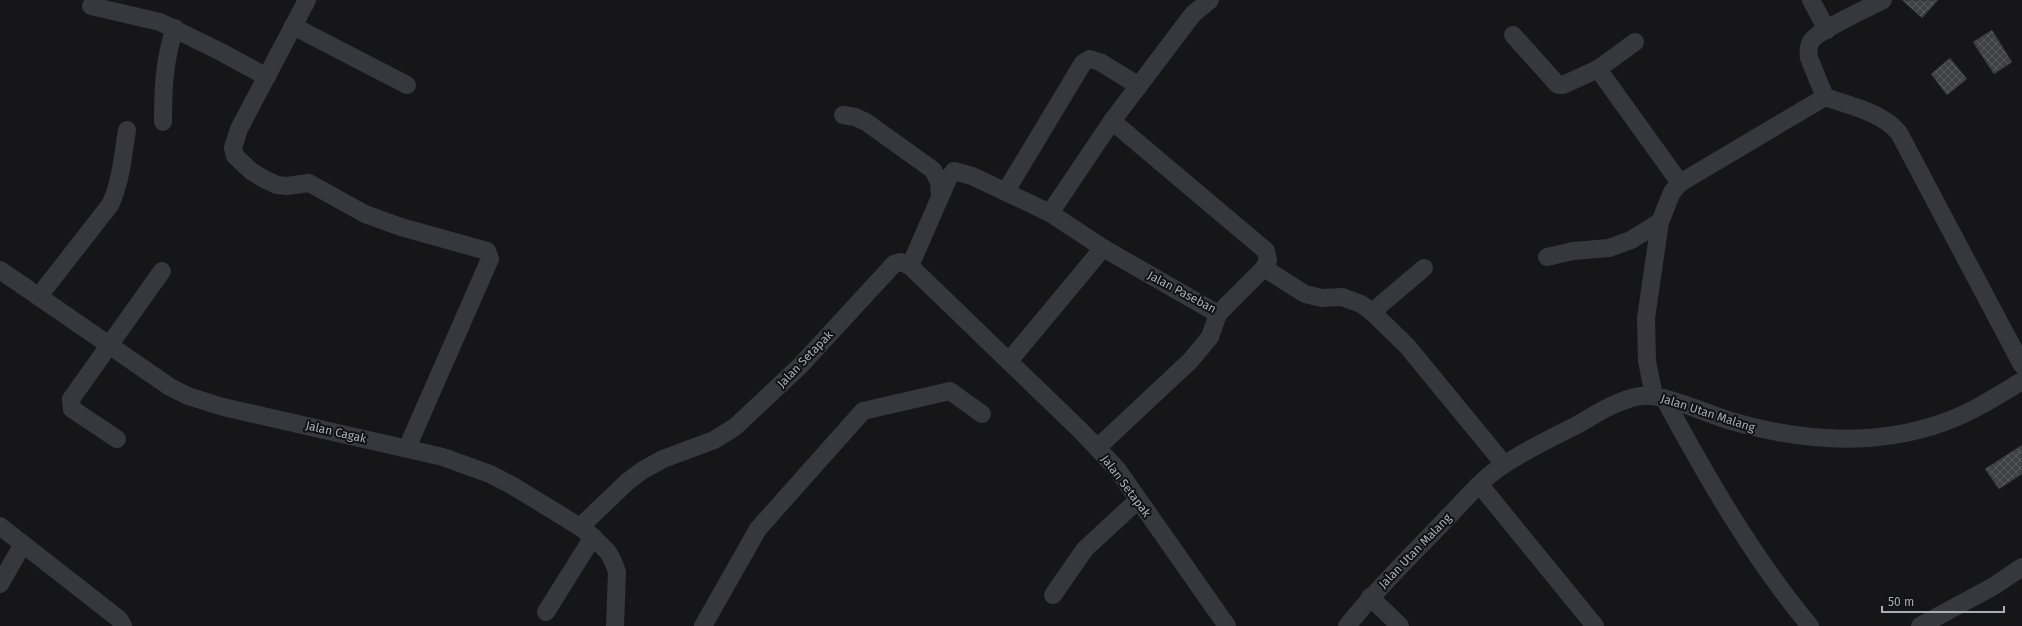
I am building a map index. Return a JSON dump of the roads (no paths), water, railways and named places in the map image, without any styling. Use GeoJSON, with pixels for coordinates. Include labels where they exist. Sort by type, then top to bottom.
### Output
{"type":"FeatureCollection","features":[{"type":"Feature","properties":{"kind":"street"},"geometry":{"type":"LineString","coordinates":[[1050,212],[1112,121],[1193,14],[1210,0]]}},
{"type":"Feature","properties":{"kind":"street"},"geometry":{"type":"LineString","coordinates":[[1811,0],[1827,30]]}},
{"type":"Feature","properties":{"kind":"street"},"geometry":{"type":"LineString","coordinates":[[1883,0],[1827,30],[1812,41],[1808,52],[1825,97],[1883,119],[1893,125],[1899,133],[2022,365]]}},
{"type":"Feature","properties":{"kind":"street"},"geometry":{"type":"LineString","coordinates":[[301,2],[293,26],[235,139],[234,152],[241,164],[251,172],[277,185],[287,186],[309,183],[365,214],[401,227],[487,251],[490,259],[407,448]]}},
{"type":"Feature","properties":{"kind":"street"},"geometry":{"type":"LineString","coordinates":[[91,6],[142,17],[175,28],[267,77]]}},
{"type":"Feature","properties":{"kind":"street"},"geometry":{"type":"LineString","coordinates":[[293,26],[407,85]]}},
{"type":"Feature","properties":{"kind":"street"},"geometry":{"type":"LineString","coordinates":[[163,122],[163,76],[175,28]]}},
{"type":"Feature","properties":{"kind":"street"},"geometry":{"type":"LineString","coordinates":[[1513,35],[1558,85],[1563,85],[1598,69],[1635,42]]}},
{"type":"Feature","properties":{"kind":"street"},"geometry":{"type":"LineString","coordinates":[[1006,191],[1083,63],[1090,59],[1100,62],[1139,86]]}},
{"type":"Feature","properties":{"kind":"street"},"geometry":{"type":"LineString","coordinates":[[1598,69],[1680,184]]}},
{"type":"Feature","properties":{"kind":"street"},"geometry":{"type":"LineString","coordinates":[[1810,626],[1785,597],[1747,541],[1659,397],[1647,361],[1646,333],[1660,222],[1672,192],[1680,184],[1825,97]]}},
{"type":"Feature","properties":{"kind":"street"},"geometry":{"type":"LineString","coordinates":[[843,115],[855,117],[866,122],[933,170],[939,182],[940,197]]}},
{"type":"Feature","properties":{"kind":"street"},"geometry":{"type":"LineString","coordinates":[[1112,121],[1266,251],[1268,261],[1264,268],[1305,294],[1322,298],[1342,297],[1362,304],[1372,312],[1407,346],[1504,464]]}},
{"type":"Feature","properties":{"kind":"street"},"geometry":{"type":"LineString","coordinates":[[39,296],[110,205],[117,187],[127,130]]}},
{"type":"Feature","properties":{"kind":"street","name":"Jalan Paseban"},"geometry":{"type":"LineString","coordinates":[[910,266],[948,179],[954,171],[972,176],[1050,212],[1102,248],[1218,314],[1264,268]]}},
{"type":"Feature","properties":{"kind":"street"},"geometry":{"type":"LineString","coordinates":[[1547,257],[1609,248],[1631,240],[1660,222]]}},
{"type":"Feature","properties":{"kind":"street"},"geometry":{"type":"LineString","coordinates":[[1009,361],[1102,248]]}},
{"type":"Feature","properties":{"kind":"street","name":"Jalan Setapak"},"geometry":{"type":"LineString","coordinates":[[586,532],[627,482],[643,470],[663,459],[714,440],[735,427],[801,365],[894,264],[901,262],[910,266],[1009,361],[1117,469],[1227,626]]}},
{"type":"Feature","properties":{"kind":"street"},"geometry":{"type":"LineString","coordinates":[[1372,312],[1424,268]]}},
{"type":"Feature","properties":{"kind":"street","name":"Jalan Cagak"},"geometry":{"type":"LineString","coordinates":[[0,270],[170,387],[206,402],[443,457],[490,474],[586,532],[613,560],[617,572],[615,626]]}},
{"type":"Feature","properties":{"kind":"street"},"geometry":{"type":"LineString","coordinates":[[117,440],[72,409],[70,399],[162,271]]}},
{"type":"Feature","properties":{"kind":"street"},"geometry":{"type":"LineString","coordinates":[[1097,448],[1190,360],[1210,337],[1218,314]]}},
{"type":"Feature","properties":{"kind":"street","name":"Jalan Utan Malang"},"geometry":{"type":"LineString","coordinates":[[1347,626],[1370,598],[1480,485],[1504,464],[1616,404],[1642,396],[1659,397],[1760,430],[1796,436],[1832,439],[1868,438],[1905,433],[1943,423],[1983,404],[2022,381]]}},
{"type":"Feature","properties":{"kind":"street"},"geometry":{"type":"LineString","coordinates":[[703,626],[758,529],[863,411],[950,391],[982,414]]}},
{"type":"Feature","properties":{"kind":"street"},"geometry":{"type":"LineString","coordinates":[[1480,485],[1596,626]]}},
{"type":"Feature","properties":{"kind":"street"},"geometry":{"type":"LineString","coordinates":[[1053,595],[1085,549],[1138,500]]}},
{"type":"Feature","properties":{"kind":"street"},"geometry":{"type":"LineString","coordinates":[[0,526],[119,619],[123,626]]}},
{"type":"Feature","properties":{"kind":"street"},"geometry":{"type":"LineString","coordinates":[[546,612],[586,532]]}},
{"type":"Feature","properties":{"kind":"street"},"geometry":{"type":"LineString","coordinates":[[0,584],[23,544]]}},
{"type":"Feature","properties":{"kind":"street"},"geometry":{"type":"LineString","coordinates":[[1920,626],[1994,586],[2022,567]]}},
{"type":"Feature","properties":{"kind":"street"},"geometry":{"type":"LineString","coordinates":[[1370,598],[1400,626]]}}]}
